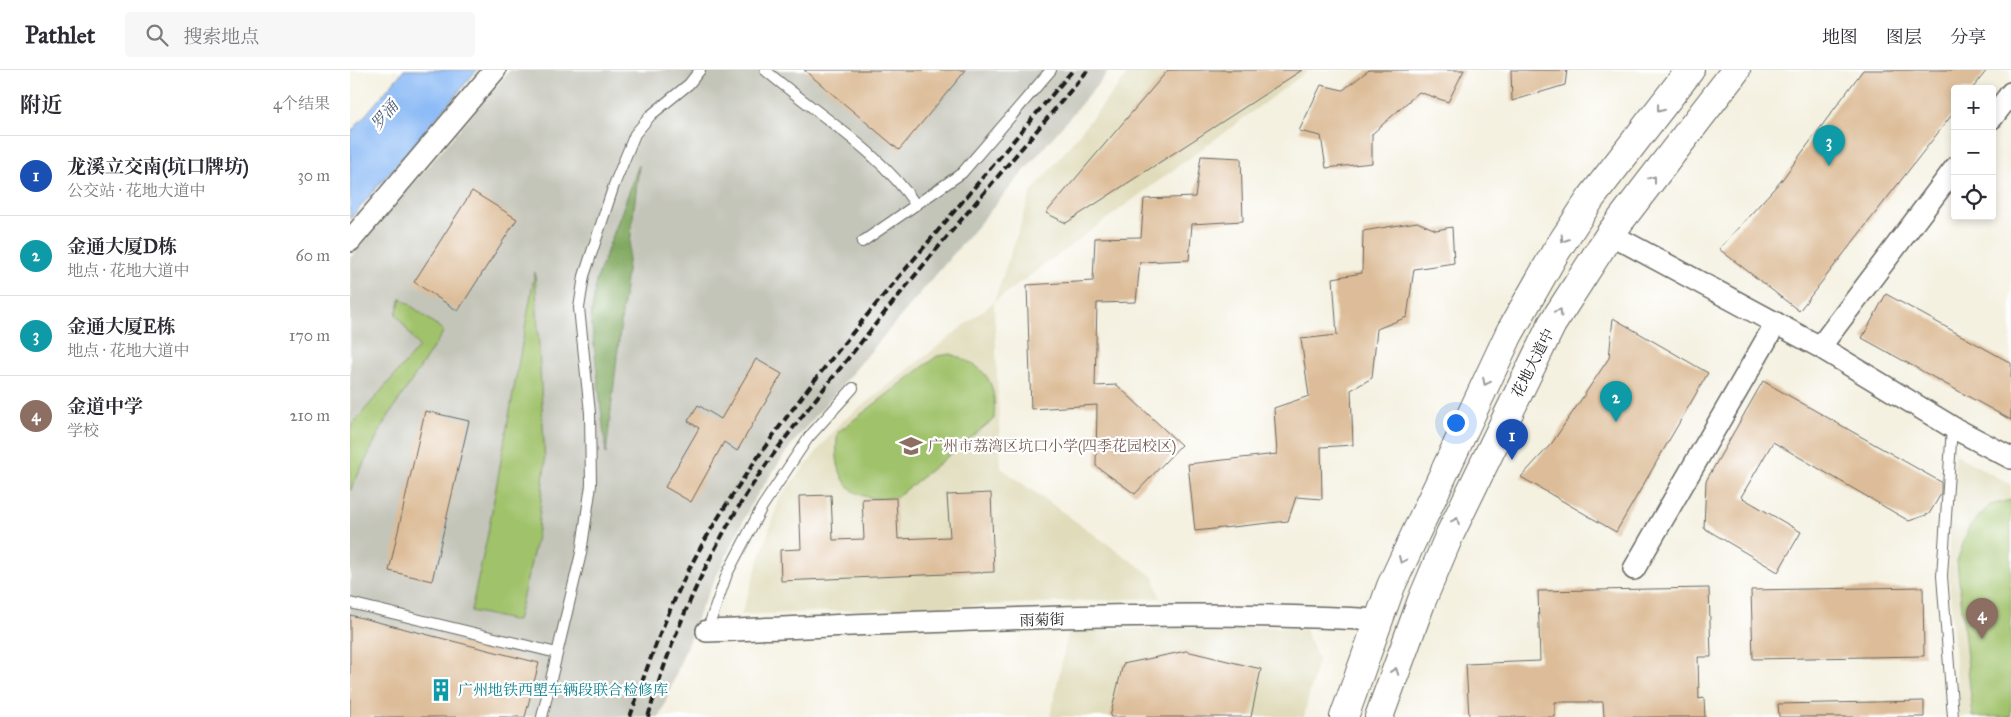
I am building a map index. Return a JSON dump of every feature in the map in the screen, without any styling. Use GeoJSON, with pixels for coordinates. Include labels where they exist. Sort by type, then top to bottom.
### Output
{"type":"FeatureCollection","features":[{"type":"Feature","properties":{"kind":"main road"},"geometry":{"type":"LineString","coordinates":[[1344,717],[1378,620],[1420,521],[1509,334],[1591,198],[1690,70]]}},
{"type":"Feature","properties":{"kind":"main road","name":"花地大道中"},"geometry":{"type":"LineString","coordinates":[[1379,717],[1422,600],[1450,534],[1552,324],[1610,234],[1736,70]]}},
{"type":"Feature","properties":{"kind":"street"},"geometry":{"type":"LineString","coordinates":[[350,241],[495,70]]}},
{"type":"Feature","properties":{"kind":"street"},"geometry":{"type":"LineString","coordinates":[[1996,113],[2011,93]]}},
{"type":"Feature","properties":{"kind":"street"},"geometry":{"type":"LineString","coordinates":[[1820,347],[1951,173]]}},
{"type":"Feature","properties":{"kind":"street"},"geometry":{"type":"LineString","coordinates":[[1610,234],[1820,347],[1952,427],[2011,458]]}},
{"type":"Feature","properties":{"kind":"street"},"geometry":{"type":"LineString","coordinates":[[1634,569],[1776,323]]}},
{"type":"Feature","properties":{"kind":"street","name":"雨菊街"},"geometry":{"type":"LineString","coordinates":[[707,631],[1134,617],[1289,615],[1378,620]]}},
{"type":"Feature","properties":{"kind":"lane"},"geometry":{"type":"LineString","coordinates":[[542,717],[581,553],[591,485],[590,414],[579,308],[584,276],[614,185],[635,134],[650,115],[689,84],[700,70]]}},
{"type":"Feature","properties":{"kind":"lane"},"geometry":{"type":"LineString","coordinates":[[765,70],[877,161],[904,187],[916,205]]}},
{"type":"Feature","properties":{"kind":"lane"},"geometry":{"type":"LineString","coordinates":[[862,242],[962,172],[1052,70]]}},
{"type":"Feature","properties":{"kind":"lane"},"geometry":{"type":"LineString","coordinates":[[707,631],[727,574],[762,507],[808,438],[853,388]]}},
{"type":"Feature","properties":{"kind":"lane"},"geometry":{"type":"LineString","coordinates":[[1952,427],[1942,576],[1953,717]]}},
{"type":"Feature","properties":{"kind":"lane"},"geometry":{"type":"LineString","coordinates":[[350,603],[558,653]]}},
{"type":"Feature","properties":{"kind":"shaded area"},"geometry":{"type":"Polygon","coordinates":[[[510,70],[1110,70],[792,444],[753,501],[701,608],[660,717],[350,717],[350,258],[510,70]]]}},
{"type":"Feature","properties":{"kind":"shaded area"},"geometry":{"type":"Polygon","coordinates":[[[1131,70],[1309,70],[994,302],[1031,193],[1131,70]]]}},
{"type":"Feature","properties":{"kind":"shaded area","name":"广州市荔湾区坑口小学(四季花园校区)"},"geometry":{"type":"Polygon","coordinates":[[[994,302],[1001,468],[1154,577],[1160,598],[741,615],[780,497],[840,423],[994,302]]]}},
{"type":"Feature","properties":{"kind":"shaded area"},"geometry":{"type":"Polygon","coordinates":[[[1955,454],[2011,485],[2011,717],[1959,717],[1948,561],[1955,454]]]}},
{"type":"Feature","properties":{"kind":"shaded area"},"geometry":{"type":"Polygon","coordinates":[[[1304,627],[1318,659],[1304,717],[1050,717],[1069,629],[1304,627]]]}},
{"type":"Feature","properties":{"kind":"green space"},"geometry":{"type":"Polygon","coordinates":[[[639,165],[606,454],[591,318],[596,281],[639,165]]]}},
{"type":"Feature","properties":{"kind":"green space"},"geometry":{"type":"Polygon","coordinates":[[[535,272],[545,464],[537,537],[517,621],[471,611],[487,538],[535,272]]]}},
{"type":"Feature","properties":{"kind":"green space"},"geometry":{"type":"Polygon","coordinates":[[[401,298],[444,331],[384,423],[350,491],[350,427],[419,347],[396,314],[401,298]]]}},
{"type":"Feature","properties":{"kind":"green space"},"geometry":{"type":"Polygon","coordinates":[[[951,354],[973,364],[987,377],[993,394],[994,419],[896,498],[871,498],[850,488],[844,480],[838,462],[838,432],[937,356],[951,354]]]}},
{"type":"Feature","properties":{"kind":"green space"},"geometry":{"type":"Polygon","coordinates":[[[2011,500],[2011,717],[1973,717],[1957,561],[1969,527],[1990,505],[2011,500]]]}},
{"type":"Feature","properties":{"kind":"water","name":"罗涌"},"geometry":{"type":"Polygon","coordinates":[[[404,70],[477,70],[350,219],[350,133],[404,70]]]}},
{"type":"Feature","properties":{"kind":"building"},"geometry":{"type":"Polygon","coordinates":[[[804,70],[966,70],[899,150],[804,70]]]}},
{"type":"Feature","properties":{"kind":"building"},"geometry":{"type":"Polygon","coordinates":[[[1168,70],[1302,70],[1066,223],[1046,213],[1168,70]]]}},
{"type":"Feature","properties":{"kind":"building"},"geometry":{"type":"Polygon","coordinates":[[[1369,70],[1464,70],[1448,102],[1419,92],[1372,134],[1372,163],[1326,168],[1321,136],[1299,131],[1321,85],[1343,90],[1369,70]]]}},
{"type":"Feature","properties":{"kind":"building"},"geometry":{"type":"Polygon","coordinates":[[[1511,70],[1567,70],[1565,85],[1512,101],[1511,70]]]}},
{"type":"Feature","properties":{"kind":"building"},"geometry":{"type":"Polygon","coordinates":[[[1863,70],[1987,70],[1975,85],[1951,85],[1951,116],[1799,311],[1719,249],[1781,181],[1863,70]]]}},
{"type":"Feature","properties":{"kind":"building"},"geometry":{"type":"Polygon","coordinates":[[[1201,156],[1241,158],[1243,221],[1192,224],[1189,260],[1140,262],[1136,302],[1097,303],[1095,386],[1117,385],[1181,445],[1135,494],[1096,466],[1097,405],[1031,409],[1027,285],[1093,281],[1095,238],[1141,237],[1144,199],[1195,197],[1201,156]]]}},
{"type":"Feature","properties":{"kind":"building"},"geometry":{"type":"Polygon","coordinates":[[[472,191],[517,219],[458,311],[414,282],[472,191]]]}},
{"type":"Feature","properties":{"kind":"building"},"geometry":{"type":"Polygon","coordinates":[[[1417,222],[1436,230],[1452,227],[1454,263],[1414,269],[1407,317],[1377,329],[1372,378],[1351,390],[1353,445],[1321,447],[1322,499],[1296,497],[1288,521],[1195,531],[1188,464],[1277,454],[1274,408],[1309,396],[1301,339],[1337,335],[1333,278],[1362,273],[1363,231],[1417,222]]]}},
{"type":"Feature","properties":{"kind":"building"},"geometry":{"type":"Polygon","coordinates":[[[1886,294],[2011,363],[2011,420],[1862,338],[1886,294]]]}},
{"type":"Feature","properties":{"kind":"building"},"geometry":{"type":"Polygon","coordinates":[[[1613,318],[1708,373],[1616,532],[1521,477],[1552,443],[1609,358],[1613,318]]]}},
{"type":"Feature","properties":{"kind":"building"},"geometry":{"type":"Polygon","coordinates":[[[756,359],[782,374],[737,451],[724,442],[691,502],[665,487],[699,428],[688,421],[698,405],[721,419],[756,359]]]}},
{"type":"Feature","properties":{"kind":"building"},"geometry":{"type":"Polygon","coordinates":[[[1763,381],[1941,482],[1941,494],[1929,514],[1909,521],[1773,442],[1741,497],[1801,532],[1778,572],[1704,528],[1706,481],[1763,381]]]}},
{"type":"Feature","properties":{"kind":"building"},"geometry":{"type":"Polygon","coordinates":[[[425,411],[469,421],[432,581],[389,571],[425,411]]]}},
{"type":"Feature","properties":{"kind":"building"},"geometry":{"type":"Polygon","coordinates":[[[991,493],[994,572],[781,581],[780,550],[801,549],[799,496],[831,495],[833,540],[864,539],[862,499],[896,498],[898,539],[950,537],[947,495],[991,493]]]}},
{"type":"Feature","properties":{"kind":"building"},"geometry":{"type":"Polygon","coordinates":[[[1923,587],[1924,656],[1753,659],[1751,590],[1923,587]]]}},
{"type":"Feature","properties":{"kind":"building"},"geometry":{"type":"Polygon","coordinates":[[[1709,588],[1711,657],[1698,657],[1699,699],[1704,698],[1705,717],[1604,717],[1603,702],[1555,702],[1555,717],[1469,717],[1466,664],[1540,661],[1538,591],[1709,588]]]}},
{"type":"Feature","properties":{"kind":"building","name":"广州地铁西塱车辆段联合检修库"},"geometry":{"type":"Polygon","coordinates":[[[350,615],[539,663],[525,717],[350,717],[350,615]]]}},
{"type":"Feature","properties":{"kind":"building"},"geometry":{"type":"Polygon","coordinates":[[[1186,651],[1261,669],[1251,717],[1110,717],[1123,664],[1186,651]]]}},
{"type":"Feature","properties":{"kind":"building"},"geometry":{"type":"Polygon","coordinates":[[[1924,701],[1924,717],[1779,717],[1778,704],[1924,701]]]}},
{"type":"Feature","properties":{"kind":"railway"},"geometry":{"type":"LineString","coordinates":[[630,717],[653,651],[680,587],[702,545],[748,471],[799,400],[853,332],[1073,70]]}},
{"type":"Feature","properties":{"kind":"railway"},"geometry":{"type":"LineString","coordinates":[[648,717],[672,645],[702,574],[719,540],[759,475],[801,418],[890,307],[1088,70]]}},
{"type":"Feature","properties":{"kind":"place","name":"金通大厦E栋"},"geometry":{"type":"Point","coordinates":[1829,166]}},
{"type":"Feature","properties":{"kind":"place","name":"金通大厦D栋"},"geometry":{"type":"Point","coordinates":[1616,422]}},
{"type":"Feature","properties":{"kind":"place","name":"广州市荔湾区坑口小学(四季花园校区)"},"geometry":{"type":"Point","coordinates":[911,446]}},
{"type":"Feature","properties":{"kind":"place","name":"龙溪立交南(坑口牌坊)"},"geometry":{"type":"Point","coordinates":[1512,460]}},
{"type":"Feature","properties":{"kind":"place","name":"金道中学"},"geometry":{"type":"Point","coordinates":[1982,639]}},
{"type":"Feature","properties":{"kind":"place","name":"广州地铁西塱车辆段联合检修库"},"geometry":{"type":"Point","coordinates":[441,690]}}]}
